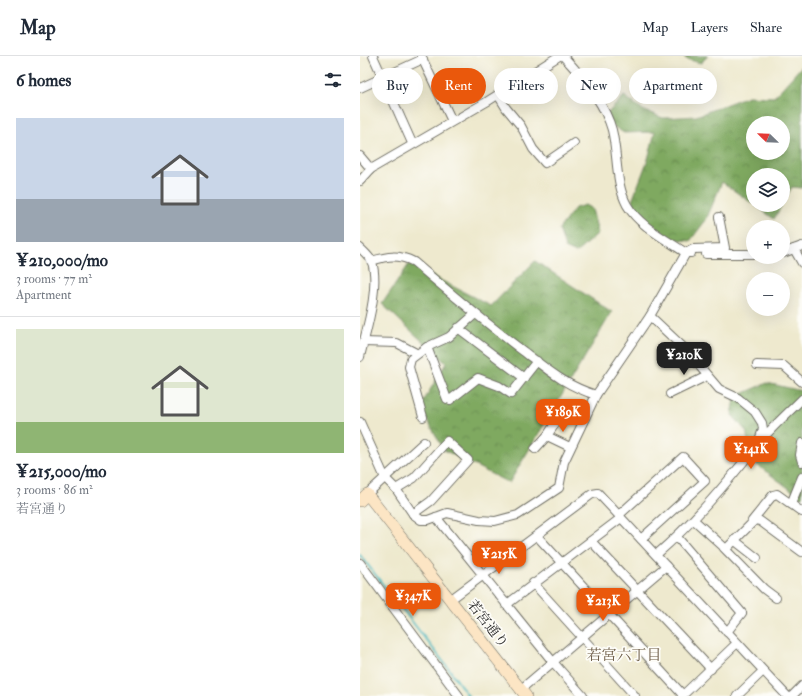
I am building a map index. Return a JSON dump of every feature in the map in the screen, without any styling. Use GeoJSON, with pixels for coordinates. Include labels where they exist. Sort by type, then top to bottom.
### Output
{"type":"FeatureCollection","features":[{"type":"Feature","properties":{"kind":"street"},"geometry":{"type":"LineString","coordinates":[[372,56],[377,68]]}},
{"type":"Feature","properties":{"kind":"street"},"geometry":{"type":"LineString","coordinates":[[540,68],[559,56]]}},
{"type":"Feature","properties":{"kind":"street"},"geometry":{"type":"LineString","coordinates":[[563,56],[586,82],[609,124],[622,192],[633,213],[686,253],[746,254]]}},
{"type":"Feature","properties":{"kind":"street"},"geometry":{"type":"LineString","coordinates":[[399,68],[422,57],[452,121]]}},
{"type":"Feature","properties":{"kind":"street"},"geometry":{"type":"LineString","coordinates":[[360,88],[372,82]]}},
{"type":"Feature","properties":{"kind":"street"},"geometry":{"type":"LineString","coordinates":[[360,180],[371,169],[412,143],[494,97]]}},
{"type":"Feature","properties":{"kind":"street"},"geometry":{"type":"LineString","coordinates":[[394,104],[412,143]]}},
{"type":"Feature","properties":{"kind":"street"},"geometry":{"type":"LineString","coordinates":[[504,104],[521,126],[533,149],[545,163],[574,143]]}},
{"type":"Feature","properties":{"kind":"street"},"geometry":{"type":"LineString","coordinates":[[360,156],[371,169]]}},
{"type":"Feature","properties":{"kind":"street"},"geometry":{"type":"LineString","coordinates":[[360,422],[385,478],[396,489],[413,514],[420,520],[428,520],[447,513],[495,522],[518,515],[559,488],[564,462],[596,395],[650,316],[686,253],[693,249],[726,248],[719,217]]}},
{"type":"Feature","properties":{"kind":"street"},"geometry":{"type":"LineString","coordinates":[[790,250],[802,246]]}},
{"type":"Feature","properties":{"kind":"street"},"geometry":{"type":"LineString","coordinates":[[360,248],[372,261],[374,278],[373,294],[360,357]]}},
{"type":"Feature","properties":{"kind":"street"},"geometry":{"type":"LineString","coordinates":[[794,249],[802,263]]}},
{"type":"Feature","properties":{"kind":"street"},"geometry":{"type":"LineString","coordinates":[[372,261],[385,257],[402,256],[414,262],[474,314],[537,361],[558,379],[578,390],[596,395]]}},
{"type":"Feature","properties":{"kind":"street"},"geometry":{"type":"LineString","coordinates":[[423,417],[409,367],[411,359],[416,353],[449,337],[474,314]]}},
{"type":"Feature","properties":{"kind":"street"},"geometry":{"type":"LineString","coordinates":[[650,316],[685,350],[719,389],[738,398],[755,412],[762,423],[762,429],[757,445]]}},
{"type":"Feature","properties":{"kind":"street"},"geometry":{"type":"LineString","coordinates":[[458,328],[524,378]]}},
{"type":"Feature","properties":{"kind":"street"},"geometry":{"type":"LineString","coordinates":[[363,342],[398,343],[416,353]]}},
{"type":"Feature","properties":{"kind":"street"},"geometry":{"type":"LineString","coordinates":[[427,347],[448,399],[450,400],[478,378],[499,386],[511,394],[537,361]]}},
{"type":"Feature","properties":{"kind":"street"},"geometry":{"type":"LineString","coordinates":[[757,365],[784,366],[802,382]]}},
{"type":"Feature","properties":{"kind":"street"},"geometry":{"type":"LineString","coordinates":[[670,394],[707,376]]}},
{"type":"Feature","properties":{"kind":"street"},"geometry":{"type":"LineString","coordinates":[[656,555],[694,520],[747,460],[757,445],[802,399]]}},
{"type":"Feature","properties":{"kind":"street"},"geometry":{"type":"LineString","coordinates":[[535,449],[547,436],[562,413]]}},
{"type":"Feature","properties":{"kind":"street"},"geometry":{"type":"LineString","coordinates":[[547,436],[570,447]]}},
{"type":"Feature","properties":{"kind":"street"},"geometry":{"type":"LineString","coordinates":[[396,489],[414,478],[447,441],[468,460],[431,501],[413,514]]}},
{"type":"Feature","properties":{"kind":"street"},"geometry":{"type":"LineString","coordinates":[[364,498],[424,442]]}},
{"type":"Feature","properties":{"kind":"street"},"geometry":{"type":"LineString","coordinates":[[802,443],[800,455],[802,462]]}},
{"type":"Feature","properties":{"kind":"street"},"geometry":{"type":"LineString","coordinates":[[506,605],[561,562],[591,541],[620,517],[683,457],[705,481],[641,539]]}},
{"type":"Feature","properties":{"kind":"street"},"geometry":{"type":"LineString","coordinates":[[791,504],[802,477]]}},
{"type":"Feature","properties":{"kind":"street"},"geometry":{"type":"LineString","coordinates":[[450,600],[592,494],[598,493],[787,696]]}},
{"type":"Feature","properties":{"kind":"street"},"geometry":{"type":"LineString","coordinates":[[724,548],[726,549],[773,496],[780,496],[802,512]]}},
{"type":"Feature","properties":{"kind":"street","name":"若宮通り"},"geometry":{"type":"LineString","coordinates":[[364,498],[450,600],[523,693]]}},
{"type":"Feature","properties":{"kind":"street"},"geometry":{"type":"LineString","coordinates":[[436,517],[552,662],[583,696]]}},
{"type":"Feature","properties":{"kind":"street"},"geometry":{"type":"LineString","coordinates":[[694,520],[724,548],[764,590],[776,598]]}},
{"type":"Feature","properties":{"kind":"street"},"geometry":{"type":"LineString","coordinates":[[752,521],[760,521],[802,552]]}},
{"type":"Feature","properties":{"kind":"street"},"geometry":{"type":"LineString","coordinates":[[537,536],[683,696],[737,643]]}},
{"type":"Feature","properties":{"kind":"street"},"geometry":{"type":"LineString","coordinates":[[677,537],[742,613],[727,632]]}},
{"type":"Feature","properties":{"kind":"street"},"geometry":{"type":"LineString","coordinates":[[734,540],[757,558]]}},
{"type":"Feature","properties":{"kind":"street"},"geometry":{"type":"LineString","coordinates":[[591,541],[710,669]]}},
{"type":"Feature","properties":{"kind":"street"},"geometry":{"type":"LineString","coordinates":[[360,563],[459,696]]}},
{"type":"Feature","properties":{"kind":"street"},"geometry":{"type":"LineString","coordinates":[[523,693],[552,662],[666,566]]}},
{"type":"Feature","properties":{"kind":"street"},"geometry":{"type":"LineString","coordinates":[[533,584],[635,696]]}},
{"type":"Feature","properties":{"kind":"street"},"geometry":{"type":"LineString","coordinates":[[737,696],[763,670]]}},
{"type":"Feature","properties":{"kind":"street"},"geometry":{"type":"LineString","coordinates":[[792,696],[802,686]]}},
{"type":"Feature","properties":{"kind":"green space"},"geometry":{"type":"Polygon","coordinates":[[[684,56],[708,56],[701,63],[686,59],[684,56]]]}},
{"type":"Feature","properties":{"kind":"green space"},"geometry":{"type":"Polygon","coordinates":[[[802,66],[802,188],[792,187],[790,191],[790,168],[746,168],[746,199],[722,182],[706,220],[690,241],[665,238],[644,224],[632,201],[648,159],[655,132],[624,133],[602,119],[616,104],[621,104],[621,99],[624,96],[629,100],[629,104],[635,104],[643,110],[663,118],[696,116],[748,96],[774,97],[802,66]]]}},
{"type":"Feature","properties":{"kind":"green space"},"geometry":{"type":"Polygon","coordinates":[[[585,205],[592,209],[598,233],[576,253],[565,248],[559,229],[575,208],[585,205]]]}},
{"type":"Feature","properties":{"kind":"green space"},"geometry":{"type":"Polygon","coordinates":[[[764,212],[778,212],[774,219],[764,212]]]}},
{"type":"Feature","properties":{"kind":"green space"},"geometry":{"type":"Polygon","coordinates":[[[535,261],[612,312],[509,483],[444,450],[420,407],[446,363],[382,304],[409,264],[491,306],[535,261]]]}},
{"type":"Feature","properties":{"kind":"green space"},"geometry":{"type":"Polygon","coordinates":[[[767,383],[802,391],[802,498],[752,461],[746,431],[732,415],[735,397],[767,383]]]}},
{"type":"Feature","properties":{"kind":"waterway"},"geometry":{"type":"LineString","coordinates":[[360,555],[449,669],[468,696]]}},
{"type":"Feature","properties":{"kind":"district","name":"若宮六丁目"},"geometry":{"type":"Point","coordinates":[624,655]}}]}
